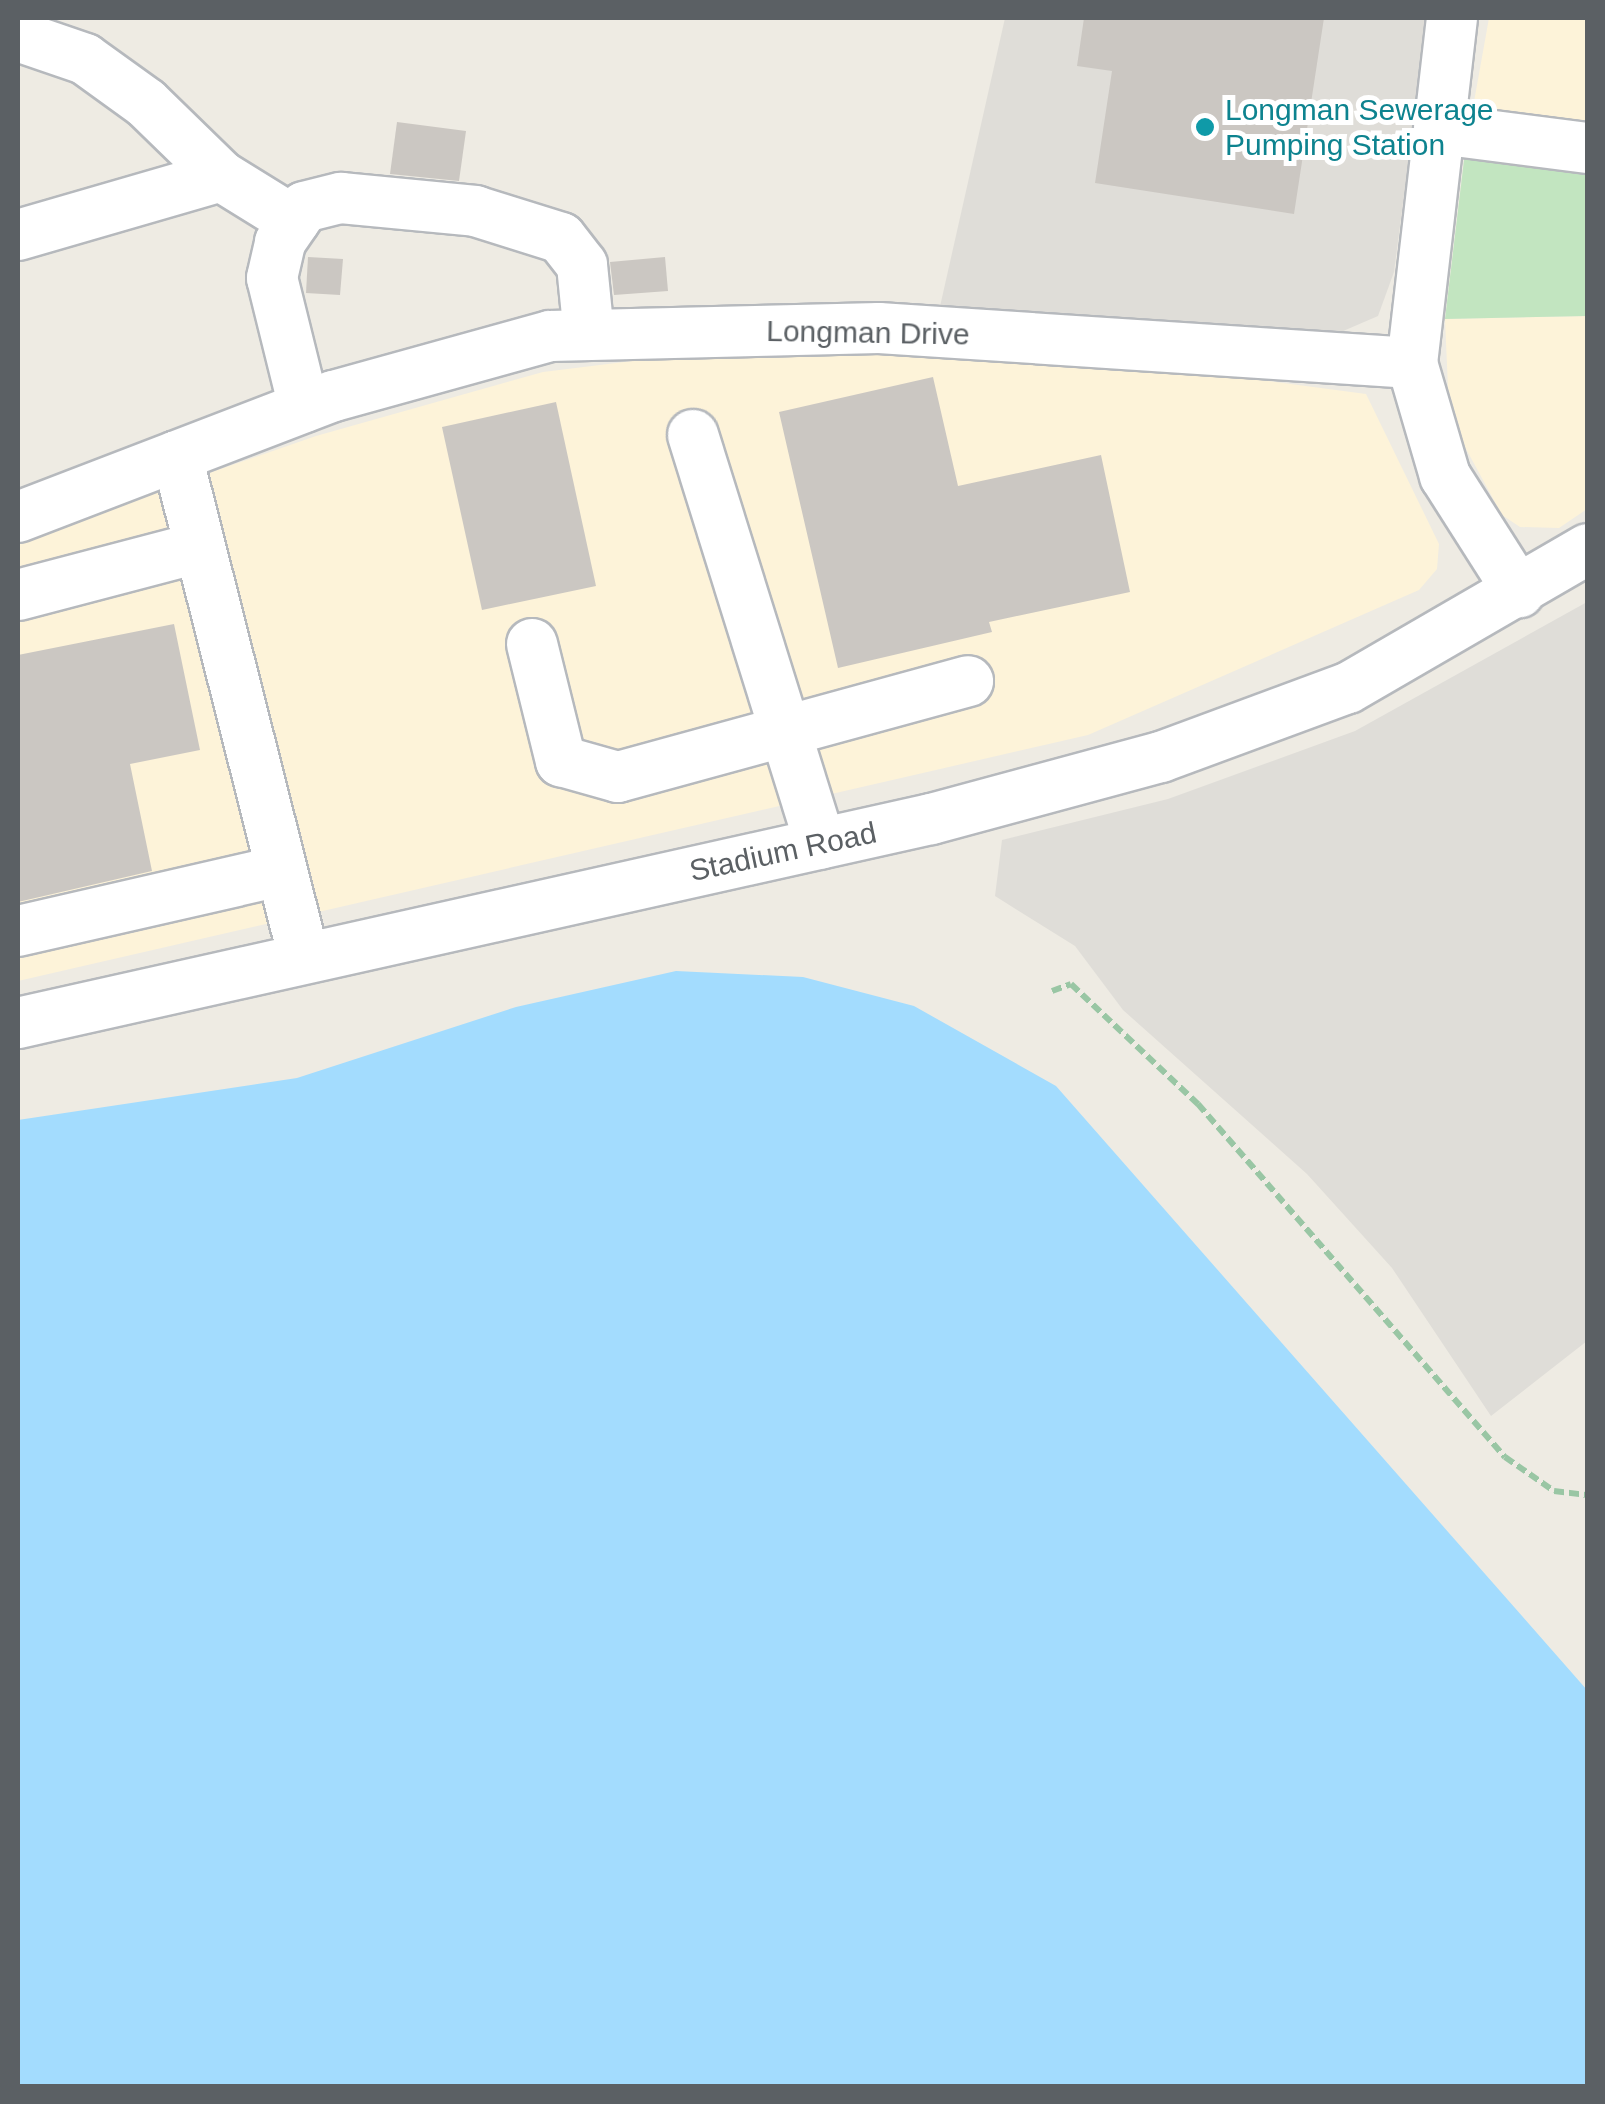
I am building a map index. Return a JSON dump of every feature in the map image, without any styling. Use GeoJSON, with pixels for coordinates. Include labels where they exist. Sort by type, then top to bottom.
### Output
{"type":"FeatureCollection","features":[{"type":"Feature","properties":{"kind":"street"},"geometry":{"type":"LineString","coordinates":[[1452,18],[1412,364],[1445,476],[1519,592],[1588,549]]}},
{"type":"Feature","properties":{"kind":"street"},"geometry":{"type":"LineString","coordinates":[[18,36],[85,59],[146,103],[221,176],[294,220]]}},
{"type":"Feature","properties":{"kind":"street"},"geometry":{"type":"LineString","coordinates":[[1439,129],[1588,148]]}},
{"type":"Feature","properties":{"kind":"street"},"geometry":{"type":"LineString","coordinates":[[18,236],[221,176]]}},
{"type":"Feature","properties":{"kind":"street"},"geometry":{"type":"LineString","coordinates":[[304,407],[272,278],[294,220],[304,207],[340,198],[526,224],[561,238],[582,265],[589,334]]}},
{"type":"Feature","properties":{"kind":"street","name":"Longman Drive"},"geometry":{"type":"LineString","coordinates":[[18,516],[304,407],[550,336],[880,328],[1412,364]]}},
{"type":"Feature","properties":{"kind":"street"},"geometry":{"type":"LineString","coordinates":[[692,435],[820,844]]}},
{"type":"Feature","properties":{"kind":"street"},"geometry":{"type":"LineString","coordinates":[[177,456],[196,548],[304,958]]}},
{"type":"Feature","properties":{"kind":"street"},"geometry":{"type":"LineString","coordinates":[[18,595],[196,548]]}},
{"type":"Feature","properties":{"kind":"street","name":"Stadium Road"},"geometry":{"type":"LineString","coordinates":[[18,1022],[820,844],[1161,758],[1348,688],[1519,592]]}},
{"type":"Feature","properties":{"kind":"street"},"geometry":{"type":"LineString","coordinates":[[532,644],[561,762],[618,777],[968,681]]}},
{"type":"Feature","properties":{"kind":"street"},"geometry":{"type":"LineString","coordinates":[[18,931],[280,871]]}},
{"type":"Feature","properties":{"kind":"path"},"geometry":{"type":"LineString","coordinates":[[1052,991],[1070,984],[1198,1104],[1504,1457],[1554,1491],[1588,1496]]}},
{"type":"Feature","properties":{"kind":"shaded area"},"geometry":{"type":"Polygon","coordinates":[[[1005,18],[1427,18],[1394,272],[1378,316],[1327,338],[939,311],[1005,18]]]}},
{"type":"Feature","properties":{"kind":"shaded area"},"geometry":{"type":"Polygon","coordinates":[[[1489,18],[1587,18],[1587,173],[1465,152],[1489,18]]]}},
{"type":"Feature","properties":{"kind":"shaded area"},"geometry":{"type":"Polygon","coordinates":[[[1587,316],[1587,509],[1559,528],[1520,527],[1502,515],[1465,447],[1448,388],[1445,319],[1587,316]]]}},
{"type":"Feature","properties":{"kind":"shaded area"},"geometry":{"type":"Polygon","coordinates":[[[844,350],[1207,373],[1366,394],[1439,544],[1437,569],[1419,590],[1088,735],[18,981],[18,539],[316,436],[543,372],[681,355],[844,350]]]}},
{"type":"Feature","properties":{"kind":"shaded area"},"geometry":{"type":"Polygon","coordinates":[[[1587,602],[1587,1341],[1491,1416],[1392,1268],[1307,1174],[1123,1010],[1075,946],[995,896],[1002,840],[1168,799],[1355,731],[1587,602]]]}},
{"type":"Feature","properties":{"kind":"green space"},"geometry":{"type":"Polygon","coordinates":[[[1465,152],[1587,173],[1587,316],[1445,319],[1465,152]]]}},
{"type":"Feature","properties":{"kind":"water"},"geometry":{"type":"Polygon","coordinates":[[[676,971],[803,977],[914,1006],[1056,1086],[1587,1690],[1587,2086],[18,2086],[18,1120],[297,1078],[516,1007],[676,971]]]}},
{"type":"Feature","properties":{"kind":"building","name":"Longman Sewerage Pumping Station"},"geometry":{"type":"Polygon","coordinates":[[[1084,18],[1324,18],[1294,214],[1095,183],[1112,71],[1077,66],[1084,18]]]}},
{"type":"Feature","properties":{"kind":"building"},"geometry":{"type":"Polygon","coordinates":[[[397,122],[466,131],[459,181],[390,174],[397,122]]]}},
{"type":"Feature","properties":{"kind":"building"},"geometry":{"type":"Polygon","coordinates":[[[308,257],[343,259],[340,295],[306,293],[308,257]]]}},
{"type":"Feature","properties":{"kind":"building"},"geometry":{"type":"Polygon","coordinates":[[[665,257],[668,291],[614,295],[610,262],[665,257]]]}},
{"type":"Feature","properties":{"kind":"building"},"geometry":{"type":"Polygon","coordinates":[[[933,377],[958,486],[1101,455],[1130,592],[989,622],[992,632],[838,668],[779,412],[933,377]]]}},
{"type":"Feature","properties":{"kind":"building"},"geometry":{"type":"Polygon","coordinates":[[[556,402],[596,586],[482,610],[442,427],[556,402]]]}},
{"type":"Feature","properties":{"kind":"building"},"geometry":{"type":"Polygon","coordinates":[[[174,624],[200,750],[130,764],[152,871],[18,902],[18,655],[174,624]]]}},
{"type":"Feature","properties":{"kind":"place","name":"Longman Sewerage Pumping Station"},"geometry":{"type":"Point","coordinates":[1205,127]}}]}
